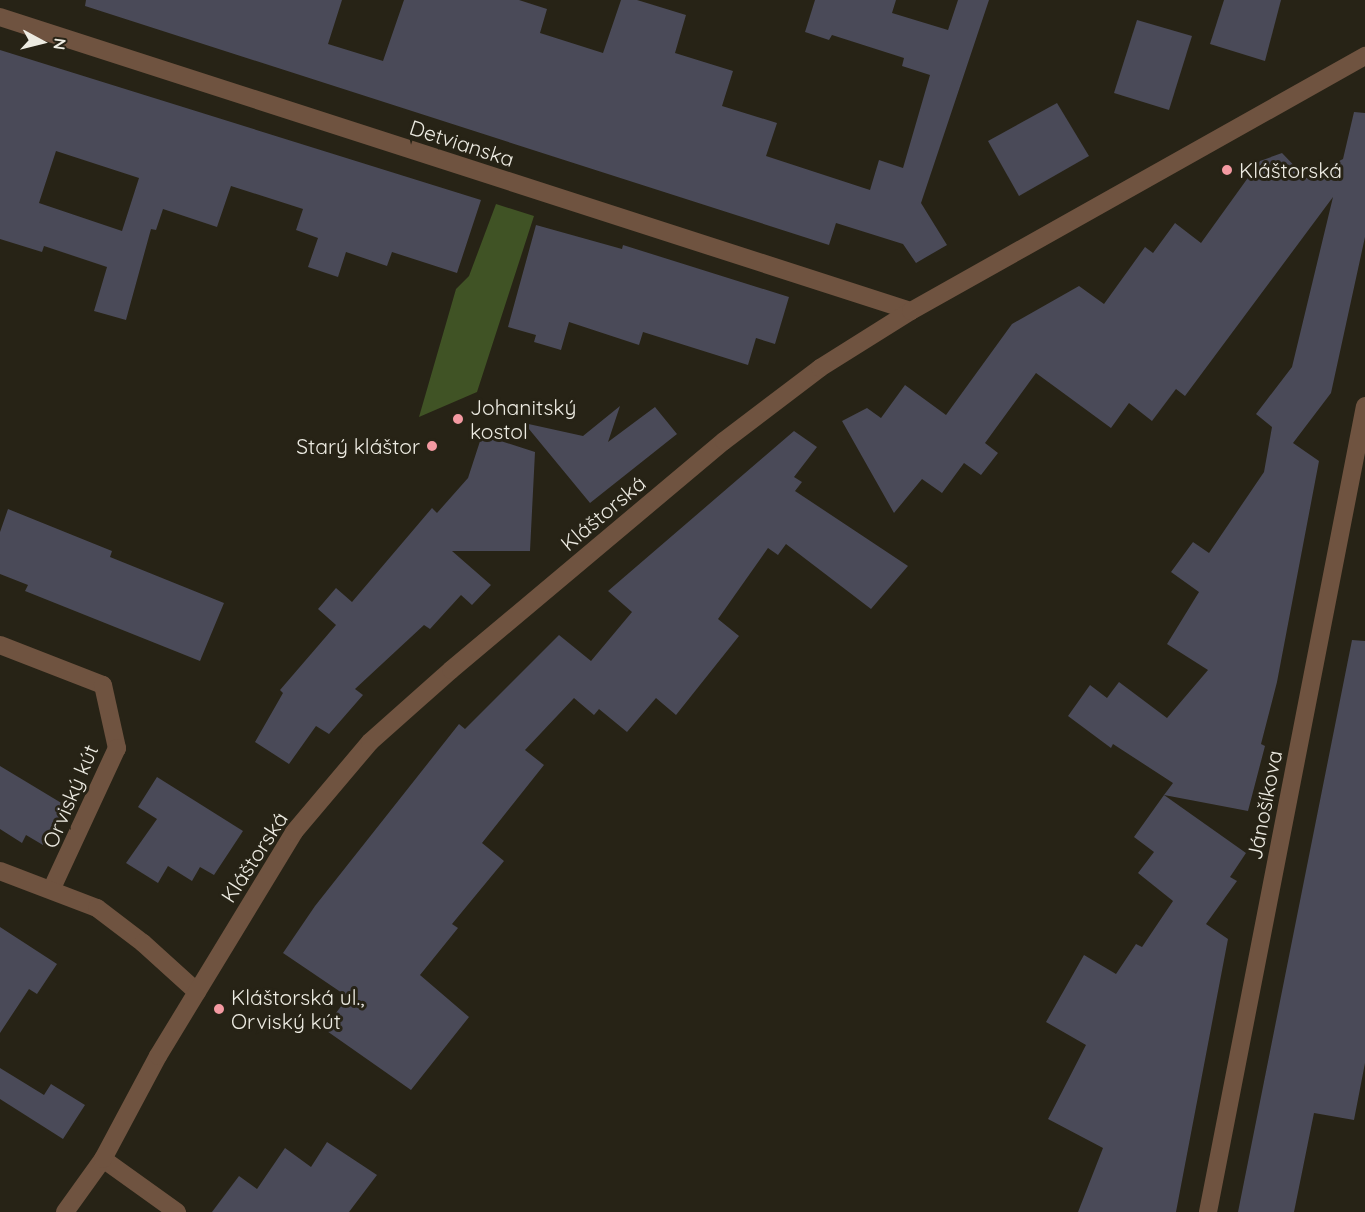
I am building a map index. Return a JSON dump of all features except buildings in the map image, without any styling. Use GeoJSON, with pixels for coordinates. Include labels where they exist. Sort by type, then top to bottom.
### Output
{"type":"FeatureCollection","features":[{"type":"Feature","properties":{"kind":"street","name":"Detvianska"},"geometry":{"type":"LineString","coordinates":[[0,17],[911,310]]}},
{"type":"Feature","properties":{"kind":"street","name":"Kláštorská"},"geometry":{"type":"LineString","coordinates":[[65,1212],[103,1159],[196,992],[294,832],[370,742],[724,441],[820,368],[911,310],[1365,56]]}},
{"type":"Feature","properties":{"kind":"street","name":"Jánošíkova"},"geometry":{"type":"LineString","coordinates":[[1208,1212],[1365,406]]}},
{"type":"Feature","properties":{"kind":"street","name":"Orviský kút"},"geometry":{"type":"LineString","coordinates":[[0,645],[103,685],[117,748],[52,888]]}},
{"type":"Feature","properties":{"kind":"street"},"geometry":{"type":"LineString","coordinates":[[0,871],[52,888],[97,908],[143,943],[196,992]]}},
{"type":"Feature","properties":{"kind":"street"},"geometry":{"type":"LineString","coordinates":[[103,1159],[177,1212]]}},
{"type":"Feature","properties":{"kind":"green space"},"geometry":{"type":"Polygon","coordinates":[[[496,204],[534,216],[477,392],[419,417],[456,289],[469,276],[496,204]]]}},
{"type":"Feature","properties":{"kind":"place","name":"Kláštorská"},"geometry":{"type":"Point","coordinates":[1227,170]}},
{"type":"Feature","properties":{"kind":"place","name":"Johanitský kostol"},"geometry":{"type":"Point","coordinates":[458,419]}},
{"type":"Feature","properties":{"kind":"place","name":"Starý kláštor"},"geometry":{"type":"Point","coordinates":[432,446]}},
{"type":"Feature","properties":{"kind":"place","name":"Kláštorská ul., Orviský kút"},"geometry":{"type":"Point","coordinates":[219,1009]}}]}
